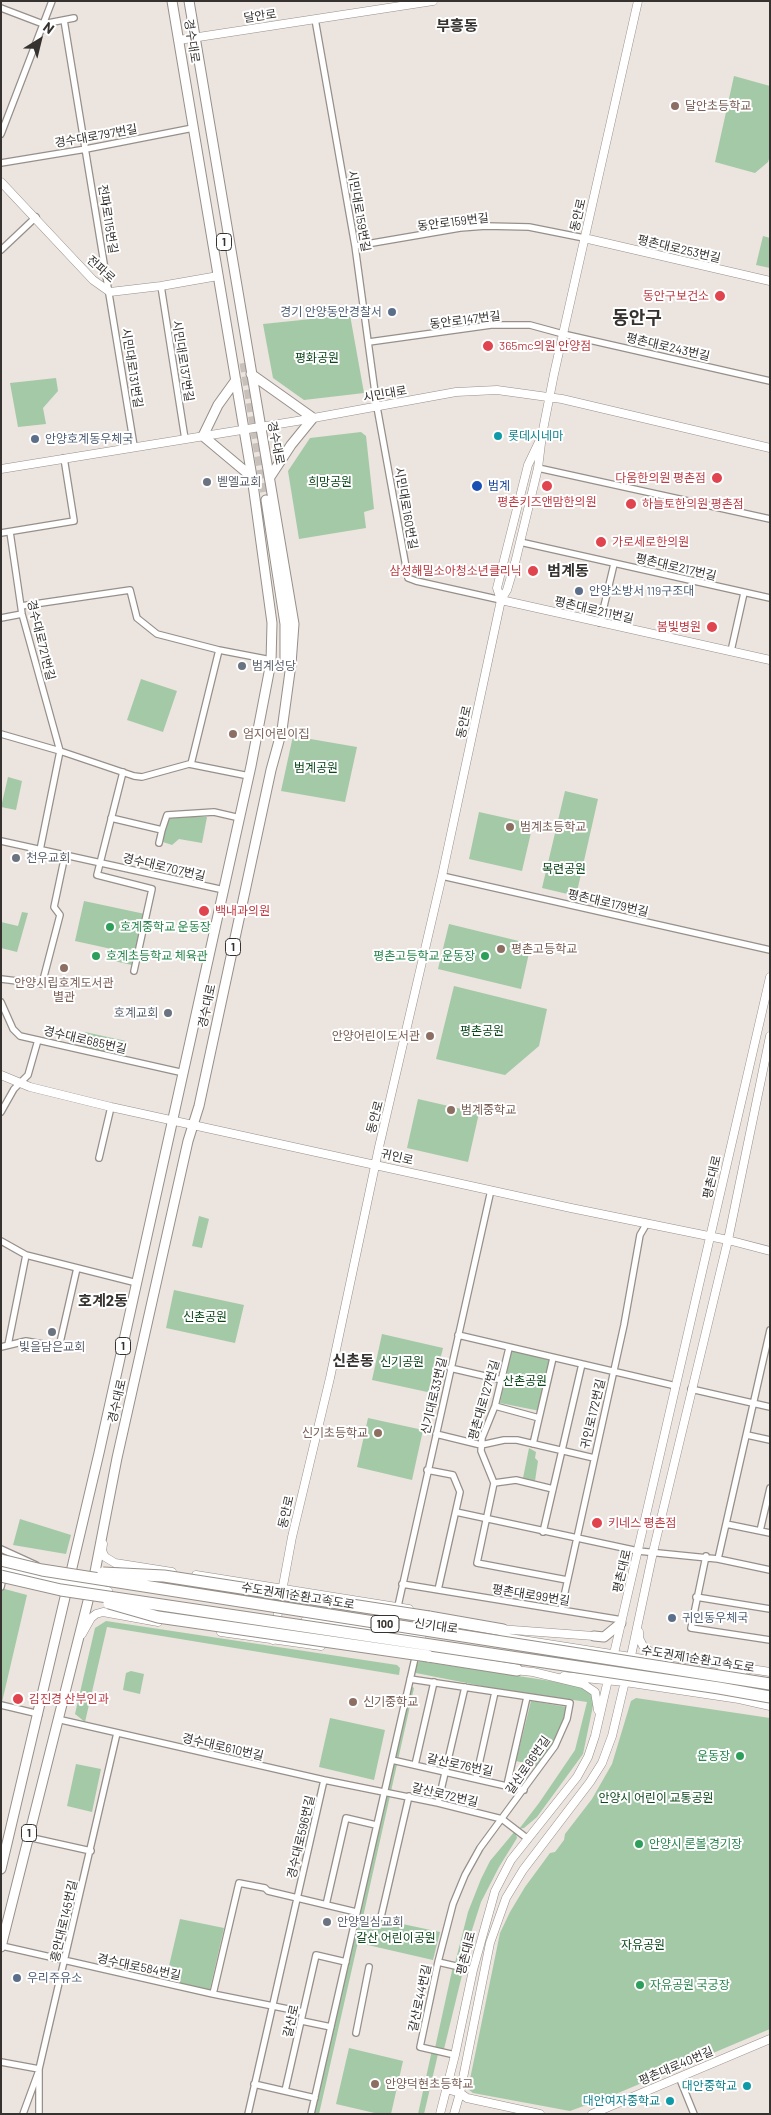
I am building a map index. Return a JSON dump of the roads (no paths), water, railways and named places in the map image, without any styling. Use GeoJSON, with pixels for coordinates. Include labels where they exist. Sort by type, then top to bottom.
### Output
{"type":"FeatureCollection","features":[{"type":"Feature","properties":{"kind":"highway","name":"수도권제1순환고속도로"},"geometry":{"type":"LineString","coordinates":[[2,1568],[45,1572],[770,1684]]}},
{"type":"Feature","properties":{"kind":"highway","name":"수도권제1순환고속도로"},"geometry":{"type":"LineString","coordinates":[[2,1568],[65,1587],[770,1697]]}},
{"type":"Feature","properties":{"kind":"highway"},"geometry":{"type":"LineString","coordinates":[[45,1572],[164,1576],[503,1630]]}},
{"type":"Feature","properties":{"kind":"highway"},"geometry":{"type":"LineString","coordinates":[[65,1587],[158,1617],[517,1670]]}},
{"type":"Feature","properties":{"kind":"main road","name":"경수대로"},"geometry":{"type":"LineString","coordinates":[[1,1869],[39,1714],[65,1587],[72,1573],[184,1073],[249,776],[271,660],[272,623],[252,477],[172,1]]}},
{"type":"Feature","properties":{"kind":"main road","name":"경수대로"},"geometry":{"type":"LineString","coordinates":[[189,1],[294,624],[291,664],[282,730],[270,770]]}},
{"type":"Feature","properties":{"kind":"main road","name":"경수대로"},"geometry":{"type":"LineString","coordinates":[[196,145],[212,211],[242,363],[218,209],[208,121]]}},
{"type":"Feature","properties":{"kind":"main road"},"geometry":{"type":"LineString","coordinates":[[251,374],[313,418],[291,445],[270,477]]}},
{"type":"Feature","properties":{"kind":"main road"},"geometry":{"type":"LineString","coordinates":[[236,380],[218,405],[203,436],[252,477]]}},
{"type":"Feature","properties":{"kind":"main road","name":"경수대로"},"geometry":{"type":"LineString","coordinates":[[1,1947],[94,1577],[119,1448],[193,1124],[199,1106],[270,770],[286,664],[285,634],[263,500],[277,623],[276,662],[265,715],[251,766]]}},
{"type":"Feature","properties":{"kind":"main road"},"geometry":{"type":"LineString","coordinates":[[594,1636],[604,1637],[621,1621]]}},
{"type":"Feature","properties":{"kind":"street"},"geometry":{"type":"LineString","coordinates":[[1,134],[52,1]]}},
{"type":"Feature","properties":{"kind":"street","name":"달안로"},"geometry":{"type":"LineString","coordinates":[[179,40],[432,1]]}},
{"type":"Feature","properties":{"kind":"street","name":"동안로"},"geometry":{"type":"LineString","coordinates":[[273,1640],[294,1528],[330,1378],[375,1164],[442,876],[501,600],[507,590],[538,468],[542,435],[562,334],[638,1]]}},
{"type":"Feature","properties":{"kind":"street"},"geometry":{"type":"LineString","coordinates":[[1,8],[43,24],[74,18]]}},
{"type":"Feature","properties":{"kind":"street","name":"시민대로159번길"},"geometry":{"type":"LineString","coordinates":[[315,19],[355,246],[370,342],[377,407]]}},
{"type":"Feature","properties":{"kind":"street","name":"전파로115번길"},"geometry":{"type":"LineString","coordinates":[[64,20],[110,292]]}},
{"type":"Feature","properties":{"kind":"street","name":"경수대로797번길"},"geometry":{"type":"LineString","coordinates":[[1,163],[193,128]]}},
{"type":"Feature","properties":{"kind":"street","name":"전파로"},"geometry":{"type":"LineString","coordinates":[[1,182],[36,217],[93,280],[110,292],[161,286],[218,276]]}},
{"type":"Feature","properties":{"kind":"street"},"geometry":{"type":"LineString","coordinates":[[1,250],[36,217]]}},
{"type":"Feature","properties":{"kind":"street","name":"동안로159번길"},"geometry":{"type":"LineString","coordinates":[[355,246],[460,228],[486,226],[529,227],[584,238]]}},
{"type":"Feature","properties":{"kind":"street","name":"평촌대로253번길"},"geometry":{"type":"LineString","coordinates":[[584,238],[770,281]]}},
{"type":"Feature","properties":{"kind":"street","name":"시민대로137번길"},"geometry":{"type":"LineString","coordinates":[[161,286],[185,439]]}},
{"type":"Feature","properties":{"kind":"street","name":"시민대로131번길"},"geometry":{"type":"LineString","coordinates":[[110,292],[134,446]]}},
{"type":"Feature","properties":{"kind":"street","name":"동안로147번길"},"geometry":{"type":"LineString","coordinates":[[370,342],[491,325],[530,325],[562,334]]}},
{"type":"Feature","properties":{"kind":"street","name":"평촌대로243번길"},"geometry":{"type":"LineString","coordinates":[[562,334],[770,381]]}},
{"type":"Feature","properties":{"kind":"street","name":"시민대로"},"geometry":{"type":"LineString","coordinates":[[1,469],[313,418],[456,392],[497,390],[550,396],[770,448]]}},
{"type":"Feature","properties":{"kind":"street","name":"시민대로160번길"},"geometry":{"type":"LineString","coordinates":[[377,407],[408,578],[501,600]]}},
{"type":"Feature","properties":{"kind":"street","name":"동안로"},"geometry":{"type":"LineString","coordinates":[[501,600],[497,588],[501,571],[528,465],[542,435]]}},
{"type":"Feature","properties":{"kind":"street"},"geometry":{"type":"LineString","coordinates":[[1,533],[74,521],[64,458]]}},
{"type":"Feature","properties":{"kind":"street"},"geometry":{"type":"LineString","coordinates":[[538,468],[770,519]]}},
{"type":"Feature","properties":{"kind":"street","name":"경수대로721번길"},"geometry":{"type":"LineString","coordinates":[[10,532],[22,614],[60,751]]}},
{"type":"Feature","properties":{"kind":"street","name":"평촌대로217번길"},"geometry":{"type":"LineString","coordinates":[[520,542],[770,598]]}},
{"type":"Feature","properties":{"kind":"street"},"geometry":{"type":"LineString","coordinates":[[600,622],[614,564]]}},
{"type":"Feature","properties":{"kind":"street"},"geometry":{"type":"LineString","coordinates":[[21,606],[130,590],[137,618],[157,634],[219,650],[271,660]]}},
{"type":"Feature","properties":{"kind":"street"},"geometry":{"type":"LineString","coordinates":[[731,651],[744,593]]}},
{"type":"Feature","properties":{"kind":"street","name":"평촌대로211번길"},"geometry":{"type":"LineString","coordinates":[[501,600],[770,660]]}},
{"type":"Feature","properties":{"kind":"street"},"geometry":{"type":"LineString","coordinates":[[1,618],[22,614]]}},
{"type":"Feature","properties":{"kind":"street"},"geometry":{"type":"LineString","coordinates":[[191,764],[219,650]]}},
{"type":"Feature","properties":{"kind":"street"},"geometry":{"type":"LineString","coordinates":[[1,734],[142,777],[191,764],[249,776]]}},
{"type":"Feature","properties":{"kind":"street"},"geometry":{"type":"LineString","coordinates":[[40,850],[60,751]]}},
{"type":"Feature","properties":{"kind":"street"},"geometry":{"type":"LineString","coordinates":[[123,772],[97,875],[152,889],[134,970]]}},
{"type":"Feature","properties":{"kind":"street"},"geometry":{"type":"LineString","coordinates":[[159,843],[167,815],[214,812],[240,818]]}},
{"type":"Feature","properties":{"kind":"street"},"geometry":{"type":"LineString","coordinates":[[111,818],[162,830]]}},
{"type":"Feature","properties":{"kind":"street","name":"경수대로707번길"},"geometry":{"type":"LineString","coordinates":[[1,841],[224,890]]}},
{"type":"Feature","properties":{"kind":"street"},"geometry":{"type":"LineString","coordinates":[[1,979],[42,984],[60,915],[54,907],[65,855]]}},
{"type":"Feature","properties":{"kind":"street","name":"평촌대로179번길"},"geometry":{"type":"LineString","coordinates":[[442,876],[770,950]]}},
{"type":"Feature","properties":{"kind":"street","name":"평촌대로"},"geometry":{"type":"LineString","coordinates":[[440,2114],[455,2056],[473,1970],[495,1891],[511,1860],[577,1778],[588,1758],[612,1663],[770,977]]}},
{"type":"Feature","properties":{"kind":"street","name":"경수대로685번길"},"geometry":{"type":"LineString","coordinates":[[1,1002],[13,1030],[20,1036],[184,1073]]}},
{"type":"Feature","properties":{"kind":"street","name":"평촌대로"},"geometry":{"type":"LineString","coordinates":[[454,2114],[460,2093],[490,1943],[500,1912],[523,1870],[580,1796],[602,1763],[612,1736],[691,1389],[728,1240],[770,1036]]}},
{"type":"Feature","properties":{"kind":"street"},"geometry":{"type":"LineString","coordinates":[[1,1112],[10,1094],[28,1076],[38,1040]]}},
{"type":"Feature","properties":{"kind":"street","name":"귀인로"},"geometry":{"type":"LineString","coordinates":[[1,1075],[19,1084],[111,1107],[710,1236],[770,1251]]}},
{"type":"Feature","properties":{"kind":"street"},"geometry":{"type":"LineString","coordinates":[[99,1158],[111,1107]]}},
{"type":"Feature","properties":{"kind":"street","name":"신기대로33번길"},"geometry":{"type":"LineString","coordinates":[[398,1606],[491,1190]]}},
{"type":"Feature","properties":{"kind":"street","name":"귀인로172번길"},"geometry":{"type":"LineString","coordinates":[[561,1610],[624,1325],[640,1235],[647,1223]]}},
{"type":"Feature","properties":{"kind":"street"},"geometry":{"type":"LineString","coordinates":[[1,1241],[26,1255],[137,1283]]}},
{"type":"Feature","properties":{"kind":"street"},"geometry":{"type":"LineString","coordinates":[[8,1345],[26,1255]]}},
{"type":"Feature","properties":{"kind":"street"},"geometry":{"type":"LineString","coordinates":[[1,1347],[26,1341],[59,1347],[77,1268]]}},
{"type":"Feature","properties":{"kind":"street"},"geometry":{"type":"LineString","coordinates":[[697,1296],[713,1298]]}},
{"type":"Feature","properties":{"kind":"street"},"geometry":{"type":"LineString","coordinates":[[718,1559],[770,1330]]}},
{"type":"Feature","properties":{"kind":"street"},"geometry":{"type":"LineString","coordinates":[[458,1335],[509,1348]]}},
{"type":"Feature","properties":{"kind":"street","name":"평촌대로127번길"},"geometry":{"type":"LineString","coordinates":[[494,1483],[481,1451],[482,1438],[495,1406],[509,1348],[676,1386]]}},
{"type":"Feature","properties":{"kind":"street"},"geometry":{"type":"LineString","coordinates":[[533,1444],[554,1358]]}},
{"type":"Feature","properties":{"kind":"street"},"geometry":{"type":"LineString","coordinates":[[543,1532],[582,1364]]}},
{"type":"Feature","properties":{"kind":"street"},"geometry":{"type":"LineString","coordinates":[[450,1368],[502,1380]]}},
{"type":"Feature","properties":{"kind":"street"},"geometry":{"type":"LineString","coordinates":[[691,1389],[770,1407]]}},
{"type":"Feature","properties":{"kind":"street"},"geometry":{"type":"LineString","coordinates":[[495,1406],[539,1418]]}},
{"type":"Feature","properties":{"kind":"street"},"geometry":{"type":"LineString","coordinates":[[436,1434],[482,1445],[504,1440],[533,1444],[594,1458]]}},
{"type":"Feature","properties":{"kind":"street"},"geometry":{"type":"LineString","coordinates":[[747,1435],[770,1440]]}},
{"type":"Feature","properties":{"kind":"street"},"geometry":{"type":"LineString","coordinates":[[427,1470],[453,1475],[460,1492],[438,1590]]}},
{"type":"Feature","properties":{"kind":"street"},"geometry":{"type":"LineString","coordinates":[[553,1489],[516,1480],[494,1483],[485,1518],[477,1563],[567,1580]]}},
{"type":"Feature","properties":{"kind":"street"},"geometry":{"type":"LineString","coordinates":[[652,1486],[668,1490]]}},
{"type":"Feature","properties":{"kind":"street"},"geometry":{"type":"LineString","coordinates":[[760,1531],[770,1488]]}},
{"type":"Feature","properties":{"kind":"street"},"geometry":{"type":"LineString","coordinates":[[456,1512],[638,1551],[706,1556],[770,1570]]}},
{"type":"Feature","properties":{"kind":"street"},"geometry":{"type":"LineString","coordinates":[[105,1519],[102,1551],[107,1560],[115,1563],[398,1606],[599,1650]]}},
{"type":"Feature","properties":{"kind":"street"},"geometry":{"type":"LineString","coordinates":[[726,1524],[770,1533]]}},
{"type":"Feature","properties":{"kind":"street"},"geometry":{"type":"LineString","coordinates":[[1,1549],[32,1562],[45,1572]]}},
{"type":"Feature","properties":{"kind":"street"},"geometry":{"type":"LineString","coordinates":[[706,1556],[691,1628],[770,1640]]}},
{"type":"Feature","properties":{"kind":"street"},"geometry":{"type":"LineString","coordinates":[[1,1587],[2,1568],[22,1572]]}},
{"type":"Feature","properties":{"kind":"street","name":"신기대로"},"geometry":{"type":"LineString","coordinates":[[22,1572],[72,1573],[599,1650],[770,1688]]}},
{"type":"Feature","properties":{"kind":"street","name":"신기대로"},"geometry":{"type":"LineString","coordinates":[[22,1572],[65,1587],[91,1588],[192,1605],[426,1635],[694,1676],[770,1678]]}},
{"type":"Feature","properties":{"kind":"street","name":"평촌대로99번길"},"geometry":{"type":"LineString","coordinates":[[402,1584],[621,1621]]}},
{"type":"Feature","properties":{"kind":"street"},"geometry":{"type":"LineString","coordinates":[[696,1597],[770,1609]]}},
{"type":"Feature","properties":{"kind":"street"},"geometry":{"type":"LineString","coordinates":[[147,1620],[192,1605]]}},
{"type":"Feature","properties":{"kind":"street"},"geometry":{"type":"LineString","coordinates":[[80,1636],[91,1618],[103,1612],[273,1640],[466,1666],[625,1682],[739,1699],[770,1706]]}},
{"type":"Feature","properties":{"kind":"street"},"geometry":{"type":"LineString","coordinates":[[639,1622],[638,1638],[643,1646],[653,1654],[770,1672]]}},
{"type":"Feature","properties":{"kind":"street"},"geometry":{"type":"LineString","coordinates":[[503,1630],[594,1636]]}},
{"type":"Feature","properties":{"kind":"street"},"geometry":{"type":"LineString","coordinates":[[311,2114],[415,1658]]}},
{"type":"Feature","properties":{"kind":"street"},"geometry":{"type":"LineString","coordinates":[[720,1676],[760,1670]]}},
{"type":"Feature","properties":{"kind":"street"},"geometry":{"type":"LineString","coordinates":[[533,1672],[583,1684],[595,1692],[598,1702],[598,1722]]}},
{"type":"Feature","properties":{"kind":"street"},"geometry":{"type":"LineString","coordinates":[[661,1688],[694,1676]]}},
{"type":"Feature","properties":{"kind":"street"},"geometry":{"type":"LineString","coordinates":[[720,1676],[770,1697]]}},
{"type":"Feature","properties":{"kind":"street","name":"갈산로86번길"},"geometry":{"type":"LineString","coordinates":[[410,1679],[570,1703],[567,1719],[555,1746],[502,1819]]}},
{"type":"Feature","properties":{"kind":"street"},"geometry":{"type":"LineString","coordinates":[[415,1765],[434,1682]]}},
{"type":"Feature","properties":{"kind":"street"},"geometry":{"type":"LineString","coordinates":[[438,1803],[465,1687]]}},
{"type":"Feature","properties":{"kind":"street"},"geometry":{"type":"LineString","coordinates":[[476,1778],[495,1692]]}},
{"type":"Feature","properties":{"kind":"street","name":"갈산로86번길"},"geometry":{"type":"LineString","coordinates":[[507,1785],[527,1697]]}},
{"type":"Feature","properties":{"kind":"street"},"geometry":{"type":"LineString","coordinates":[[1,1705],[39,1714]]}},
{"type":"Feature","properties":{"kind":"street","name":"경수대로610번길"},"geometry":{"type":"LineString","coordinates":[[58,1719],[384,1792]]}},
{"type":"Feature","properties":{"kind":"street","name":"흥안대로145번길"},"geometry":{"type":"LineString","coordinates":[[39,2114],[39,2069],[118,1733]]}},
{"type":"Feature","properties":{"kind":"street","name":"갈산로76번길"},"geometry":{"type":"LineString","coordinates":[[392,1760],[524,1790]]}},
{"type":"Feature","properties":{"kind":"street","name":"경수대로596번길"},"geometry":{"type":"LineString","coordinates":[[248,2114],[324,1780]]}},
{"type":"Feature","properties":{"kind":"street","name":"갈산로72번길"},"geometry":{"type":"LineString","coordinates":[[384,1792],[409,1796],[502,1819]]}},
{"type":"Feature","properties":{"kind":"street"},"geometry":{"type":"LineString","coordinates":[[381,1917],[409,1796]]}},
{"type":"Feature","properties":{"kind":"street"},"geometry":{"type":"LineString","coordinates":[[326,1905],[346,1818],[376,1826]]}},
{"type":"Feature","properties":{"kind":"street"},"geometry":{"type":"LineString","coordinates":[[502,1819],[528,1839]]}},
{"type":"Feature","properties":{"kind":"street","name":"갈산로44번길"},"geometry":{"type":"LineString","coordinates":[[455,2056],[420,2047],[438,1962],[453,1904],[465,1875],[480,1848],[502,1819]]}},
{"type":"Feature","properties":{"kind":"street"},"geometry":{"type":"LineString","coordinates":[[28,1837],[90,1850]]}},
{"type":"Feature","properties":{"kind":"street","name":"경수대로596번길"},"geometry":{"type":"LineString","coordinates":[[213,1994],[239,1883],[356,1912]]}},
{"type":"Feature","properties":{"kind":"street","name":"경수대로584번길"},"geometry":{"type":"LineString","coordinates":[[1,1947],[303,2012]]}},
{"type":"Feature","properties":{"kind":"street","name":"갈산로"},"geometry":{"type":"LineString","coordinates":[[285,2091],[316,1955],[346,1962]]}},
{"type":"Feature","properties":{"kind":"street"},"geometry":{"type":"LineString","coordinates":[[438,1962],[473,1970]]}},
{"type":"Feature","properties":{"kind":"street"},"geometry":{"type":"LineString","coordinates":[[356,2033],[369,1967]]}},
{"type":"Feature","properties":{"kind":"street"},"geometry":{"type":"LineString","coordinates":[[302,2021],[331,2027]]}},
{"type":"Feature","properties":{"kind":"street","name":"평촌대로40번길"},"geometry":{"type":"LineString","coordinates":[[592,2114],[770,2039]]}},
{"type":"Feature","properties":{"kind":"street"},"geometry":{"type":"LineString","coordinates":[[1,2062],[39,2069],[23,2114]]}},
{"type":"Feature","properties":{"kind":"street"},"geometry":{"type":"LineString","coordinates":[[679,2077],[694,2114]]}},
{"type":"Feature","properties":{"kind":"street"},"geometry":{"type":"LineString","coordinates":[[254,2084],[315,2098]]}},
{"type":"Feature","properties":{"kind":"street"},"geometry":{"type":"LineString","coordinates":[[447,2089],[460,2093],[467,2098],[540,2114]]}},
{"type":"Feature","properties":{"kind":"tunnel"},"geometry":{"type":"LineString","coordinates":[[244,363],[266,500]]}},
{"type":"Feature","properties":{"kind":"place","name":"달안초등학교"},"geometry":{"type":"Point","coordinates":[675,106]}},
{"type":"Feature","properties":{"kind":"place","name":"동안구보건소"},"geometry":{"type":"Point","coordinates":[720,296]}},
{"type":"Feature","properties":{"kind":"place","name":"경기 안양동안경찰서"},"geometry":{"type":"Point","coordinates":[392,312]}},
{"type":"Feature","properties":{"kind":"place","name":"365mc의원 안양점"},"geometry":{"type":"Point","coordinates":[488,346]}},
{"type":"Feature","properties":{"kind":"place","name":"롯데시네마"},"geometry":{"type":"Point","coordinates":[498,436]}},
{"type":"Feature","properties":{"kind":"place","name":"안양호계동우체국"},"geometry":{"type":"Point","coordinates":[35,439]}},
{"type":"Feature","properties":{"kind":"place","name":"다움한의원 평촌점"},"geometry":{"type":"Point","coordinates":[717,478]}},
{"type":"Feature","properties":{"kind":"place","name":"벧엘교회"},"geometry":{"type":"Point","coordinates":[207,482]}},
{"type":"Feature","properties":{"kind":"place","name":"범계"},"geometry":{"type":"Point","coordinates":[477,486]}},
{"type":"Feature","properties":{"kind":"place","name":"평촌키즈앤맘한의원"},"geometry":{"type":"Point","coordinates":[547,486]}},
{"type":"Feature","properties":{"kind":"place","name":"하늘토한의원 평촌점"},"geometry":{"type":"Point","coordinates":[631,504]}},
{"type":"Feature","properties":{"kind":"place","name":"가로세로한의원"},"geometry":{"type":"Point","coordinates":[601,542]}},
{"type":"Feature","properties":{"kind":"place","name":"삼성해밀소아청소년클리닉"},"geometry":{"type":"Point","coordinates":[533,571]}},
{"type":"Feature","properties":{"kind":"place","name":"안양소방서 119구조대"},"geometry":{"type":"Point","coordinates":[579,591]}},
{"type":"Feature","properties":{"kind":"place","name":"봄빛병원"},"geometry":{"type":"Point","coordinates":[712,627]}},
{"type":"Feature","properties":{"kind":"place","name":"범계성당"},"geometry":{"type":"Point","coordinates":[242,666]}},
{"type":"Feature","properties":{"kind":"place","name":"엄지어린이집"},"geometry":{"type":"Point","coordinates":[233,734]}},
{"type":"Feature","properties":{"kind":"place","name":"범계초등학교"},"geometry":{"type":"Point","coordinates":[510,827]}},
{"type":"Feature","properties":{"kind":"place","name":"천우교회"},"geometry":{"type":"Point","coordinates":[16,858]}},
{"type":"Feature","properties":{"kind":"place","name":"백내과의원"},"geometry":{"type":"Point","coordinates":[204,911]}},
{"type":"Feature","properties":{"kind":"place","name":"호계중학교 운동장"},"geometry":{"type":"Point","coordinates":[110,927]}},
{"type":"Feature","properties":{"kind":"place","name":"평촌고등학교"},"geometry":{"type":"Point","coordinates":[501,949]}},
{"type":"Feature","properties":{"kind":"place","name":"호계초등학교 체육관"},"geometry":{"type":"Point","coordinates":[96,956]}},
{"type":"Feature","properties":{"kind":"place","name":"평촌고등학교 운동장"},"geometry":{"type":"Point","coordinates":[485,956]}},
{"type":"Feature","properties":{"kind":"place","name":"안양시립호계도서관 별관"},"geometry":{"type":"Point","coordinates":[64,968]}},
{"type":"Feature","properties":{"kind":"place","name":"호계교회"},"geometry":{"type":"Point","coordinates":[168,1013]}},
{"type":"Feature","properties":{"kind":"place","name":"안양어린이도서관"},"geometry":{"type":"Point","coordinates":[430,1036]}},
{"type":"Feature","properties":{"kind":"place","name":"범계중학교"},"geometry":{"type":"Point","coordinates":[451,1110]}},
{"type":"Feature","properties":{"kind":"place","name":"빛을담은교회"},"geometry":{"type":"Point","coordinates":[52,1332]}},
{"type":"Feature","properties":{"kind":"place","name":"신기초등학교"},"geometry":{"type":"Point","coordinates":[378,1433]}},
{"type":"Feature","properties":{"kind":"place","name":"키네스 평촌점"},"geometry":{"type":"Point","coordinates":[597,1523]}},
{"type":"Feature","properties":{"kind":"place","name":"귀인동우체국"},"geometry":{"type":"Point","coordinates":[672,1618]}},
{"type":"Feature","properties":{"kind":"place","name":"김진경 산부인과"},"geometry":{"type":"Point","coordinates":[18,1699]}},
{"type":"Feature","properties":{"kind":"place","name":"신기중학교"},"geometry":{"type":"Point","coordinates":[353,1702]}},
{"type":"Feature","properties":{"kind":"place","name":"운동장"},"geometry":{"type":"Point","coordinates":[740,1756]}},
{"type":"Feature","properties":{"kind":"place","name":"안양시 론볼 경기장"},"geometry":{"type":"Point","coordinates":[639,1844]}},
{"type":"Feature","properties":{"kind":"place","name":"안양일심교회"},"geometry":{"type":"Point","coordinates":[327,1922]}},
{"type":"Feature","properties":{"kind":"place","name":"우리주유소"},"geometry":{"type":"Point","coordinates":[17,1978]}},
{"type":"Feature","properties":{"kind":"place","name":"자유공원 국궁장"},"geometry":{"type":"Point","coordinates":[640,1985]}},
{"type":"Feature","properties":{"kind":"place","name":"안양덕현초등학교"},"geometry":{"type":"Point","coordinates":[375,2084]}},
{"type":"Feature","properties":{"kind":"place","name":"대안중학교"},"geometry":{"type":"Point","coordinates":[747,2086]}},
{"type":"Feature","properties":{"kind":"place","name":"대안여자중학교"},"geometry":{"type":"Point","coordinates":[670,2101]}},
{"type":"Feature","properties":{"kind":"district","name":"부흥동"},"geometry":{"type":"Point","coordinates":[457,26]}},
{"type":"Feature","properties":{"kind":"district","name":"동안구"},"geometry":{"type":"Point","coordinates":[637,318]}},
{"type":"Feature","properties":{"kind":"district","name":"범계동"},"geometry":{"type":"Point","coordinates":[568,571]}},
{"type":"Feature","properties":{"kind":"district","name":"호계2동"},"geometry":{"type":"Point","coordinates":[103,1301]}},
{"type":"Feature","properties":{"kind":"district","name":"신촌동"},"geometry":{"type":"Point","coordinates":[353,1361]}},
{"type":"Feature","properties":{"kind":"park label","name":"평화공원"},"geometry":{"type":"Point","coordinates":[317,358]}},
{"type":"Feature","properties":{"kind":"park label","name":"희망공원"},"geometry":{"type":"Point","coordinates":[330,482]}},
{"type":"Feature","properties":{"kind":"park label","name":"범계공원"},"geometry":{"type":"Point","coordinates":[316,768]}},
{"type":"Feature","properties":{"kind":"park label","name":"목련공원"},"geometry":{"type":"Point","coordinates":[564,869]}},
{"type":"Feature","properties":{"kind":"park label","name":"평촌공원"},"geometry":{"type":"Point","coordinates":[482,1031]}},
{"type":"Feature","properties":{"kind":"park label","name":"신촌공원"},"geometry":{"type":"Point","coordinates":[205,1317]}},
{"type":"Feature","properties":{"kind":"park label","name":"신기공원"},"geometry":{"type":"Point","coordinates":[402,1362]}},
{"type":"Feature","properties":{"kind":"park label","name":"산촌공원"},"geometry":{"type":"Point","coordinates":[525,1381]}},
{"type":"Feature","properties":{"kind":"park label","name":"안양시 어린이 교통공원"},"geometry":{"type":"Point","coordinates":[656,1798]}},
{"type":"Feature","properties":{"kind":"park label","name":"갈산 어린이공원"},"geometry":{"type":"Point","coordinates":[396,1938]}},
{"type":"Feature","properties":{"kind":"park label","name":"자유공원"},"geometry":{"type":"Point","coordinates":[643,1945]}}]}
